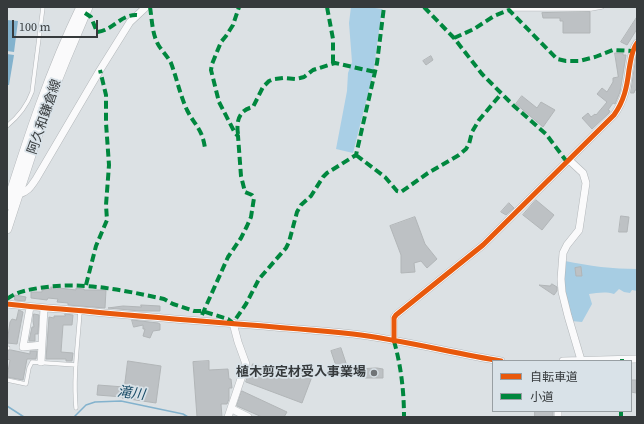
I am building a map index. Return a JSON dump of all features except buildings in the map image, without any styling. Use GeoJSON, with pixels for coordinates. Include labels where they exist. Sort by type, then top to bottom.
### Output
{"type":"FeatureCollection","features":[{"type":"Feature","properties":{"kind":"main road","name":"阿久和鎌倉線"},"geometry":{"type":"LineString","coordinates":[[7,206],[40,104],[81,7]]}},
{"type":"Feature","properties":{"kind":"main road","name":"阿久和鎌倉線"},"geometry":{"type":"LineString","coordinates":[[7,229],[47,106],[88,7]]}},
{"type":"Feature","properties":{"kind":"street"},"geometry":{"type":"LineString","coordinates":[[19,194],[28,190],[36,179],[130,22],[146,7]]}},
{"type":"Feature","properties":{"kind":"street"},"geometry":{"type":"LineString","coordinates":[[394,341],[394,318],[396,315],[483,245],[608,122],[620,106],[625,94],[631,55],[637,43]]}},
{"type":"Feature","properties":{"kind":"street"},"geometry":{"type":"LineString","coordinates":[[569,160],[582,173],[586,183],[579,230],[563,253],[561,279],[562,292],[581,360],[637,359]]}},
{"type":"Feature","properties":{"kind":"street"},"geometry":{"type":"LineString","coordinates":[[7,304],[354,335],[496,360]]}},
{"type":"Feature","properties":{"kind":"street"},"geometry":{"type":"LineString","coordinates":[[30,307],[23,347],[42,345]]}},
{"type":"Feature","properties":{"kind":"street"},"geometry":{"type":"LineString","coordinates":[[41,362],[44,308]]}},
{"type":"Feature","properties":{"kind":"street"},"geometry":{"type":"LineString","coordinates":[[228,417],[232,409],[246,364],[233,323]]}},
{"type":"Feature","properties":{"kind":"street"},"geometry":{"type":"LineString","coordinates":[[232,409],[248,417]]}},
{"type":"Feature","properties":{"kind":"lane"},"geometry":{"type":"LineString","coordinates":[[7,126],[22,112],[28,103],[32,92],[43,7]]}},
{"type":"Feature","properties":{"kind":"lane"},"geometry":{"type":"LineString","coordinates":[[510,10],[513,8],[591,9],[602,7]]}},
{"type":"Feature","properties":{"kind":"lane"},"geometry":{"type":"LineString","coordinates":[[76,408],[74,376],[80,311]]}},
{"type":"Feature","properties":{"kind":"lane"},"geometry":{"type":"LineString","coordinates":[[7,380],[26,384],[30,364],[32,362],[76,365]]}},
{"type":"Feature","properties":{"kind":"shaded area"},"geometry":{"type":"Polygon","coordinates":[[[351,7],[382,9],[373,74],[353,153],[336,149],[347,91],[348,73],[352,62],[349,23],[351,7]]]}},
{"type":"Feature","properties":{"kind":"shaded area"},"geometry":{"type":"Polygon","coordinates":[[[7,20],[18,21],[14,52],[7,51],[7,20]]]}},
{"type":"Feature","properties":{"kind":"shaded area"},"geometry":{"type":"Polygon","coordinates":[[[7,54],[14,55],[9,85],[7,85],[7,54]]]}},
{"type":"Feature","properties":{"kind":"shaded area"},"geometry":{"type":"Polygon","coordinates":[[[565,261],[601,267],[637,269],[637,291],[632,290],[630,293],[619,289],[614,294],[604,292],[589,294],[592,304],[582,322],[571,321],[564,290],[565,261]]]}},
{"type":"Feature","properties":{"kind":"waterway","name":"滝川"},"geometry":{"type":"LineString","coordinates":[[74,417],[86,405],[95,402],[121,401],[183,414],[188,417]]}},
{"type":"Feature","properties":{"kind":"waterway","name":"滝川"},"geometry":{"type":"LineString","coordinates":[[7,406],[24,417]]}},
{"type":"Feature","properties":{"kind":"marked path"},"geometry":{"type":"LineString","coordinates":[[150,7],[157,42],[171,63],[185,104],[200,131],[205,148]]}},
{"type":"Feature","properties":{"kind":"marked path"},"geometry":{"type":"LineString","coordinates":[[202,315],[228,257],[247,226],[251,217],[254,198],[252,195],[245,192],[241,176],[238,136],[219,102],[211,70],[221,42],[233,25],[239,7]]}},
{"type":"Feature","properties":{"kind":"marked path"},"geometry":{"type":"LineString","coordinates":[[327,7],[333,39],[333,64]]}},
{"type":"Feature","properties":{"kind":"marked path"},"geometry":{"type":"LineString","coordinates":[[7,299],[18,293],[39,288],[55,286],[86,286],[133,292],[164,299],[173,304],[194,311],[202,311],[228,319],[233,323],[246,304],[259,279],[286,248],[297,212],[301,205],[311,196],[327,173],[356,155],[377,63],[384,7]]}},
{"type":"Feature","properties":{"kind":"marked path"},"geometry":{"type":"LineString","coordinates":[[424,7],[454,38],[482,74],[514,106],[546,134],[567,162]]}},
{"type":"Feature","properties":{"kind":"marked path"},"geometry":{"type":"LineString","coordinates":[[454,38],[474,29],[494,16],[509,10],[557,59],[579,61],[613,50],[632,51]]}},
{"type":"Feature","properties":{"kind":"marked path"},"geometry":{"type":"LineString","coordinates":[[85,13],[91,17],[97,32],[107,29],[126,17],[137,15]]}},
{"type":"Feature","properties":{"kind":"marked path"},"geometry":{"type":"LineString","coordinates":[[238,134],[238,121],[242,113],[248,108],[253,107],[263,87],[269,81],[274,79],[295,79],[304,77],[313,70],[335,63],[375,72]]}},
{"type":"Feature","properties":{"kind":"marked path"},"geometry":{"type":"LineString","coordinates":[[86,285],[96,246],[107,220],[106,205],[109,165],[106,95],[100,70]]}},
{"type":"Feature","properties":{"kind":"marked path"},"geometry":{"type":"LineString","coordinates":[[356,155],[385,177],[397,191],[401,192],[466,149],[472,132],[479,120],[501,94]]}},
{"type":"Feature","properties":{"kind":"marked path"},"geometry":{"type":"LineString","coordinates":[[394,341],[402,379],[404,417]]}},
{"type":"Feature","properties":{"kind":"marked path"},"geometry":{"type":"LineString","coordinates":[[621,412],[621,417]]}},
{"type":"Feature","properties":{"kind":"cycle path"},"geometry":{"type":"LineString","coordinates":[[394,341],[394,318],[396,315],[483,245],[614,115],[624,94],[632,56],[637,43]]}},
{"type":"Feature","properties":{"kind":"cycle path"},"geometry":{"type":"LineString","coordinates":[[7,304],[353,334],[496,360]]}},
{"type":"Feature","properties":{"kind":"place","name":"植木剪定材受入事業場"},"geometry":{"type":"Point","coordinates":[374,373]}}]}
